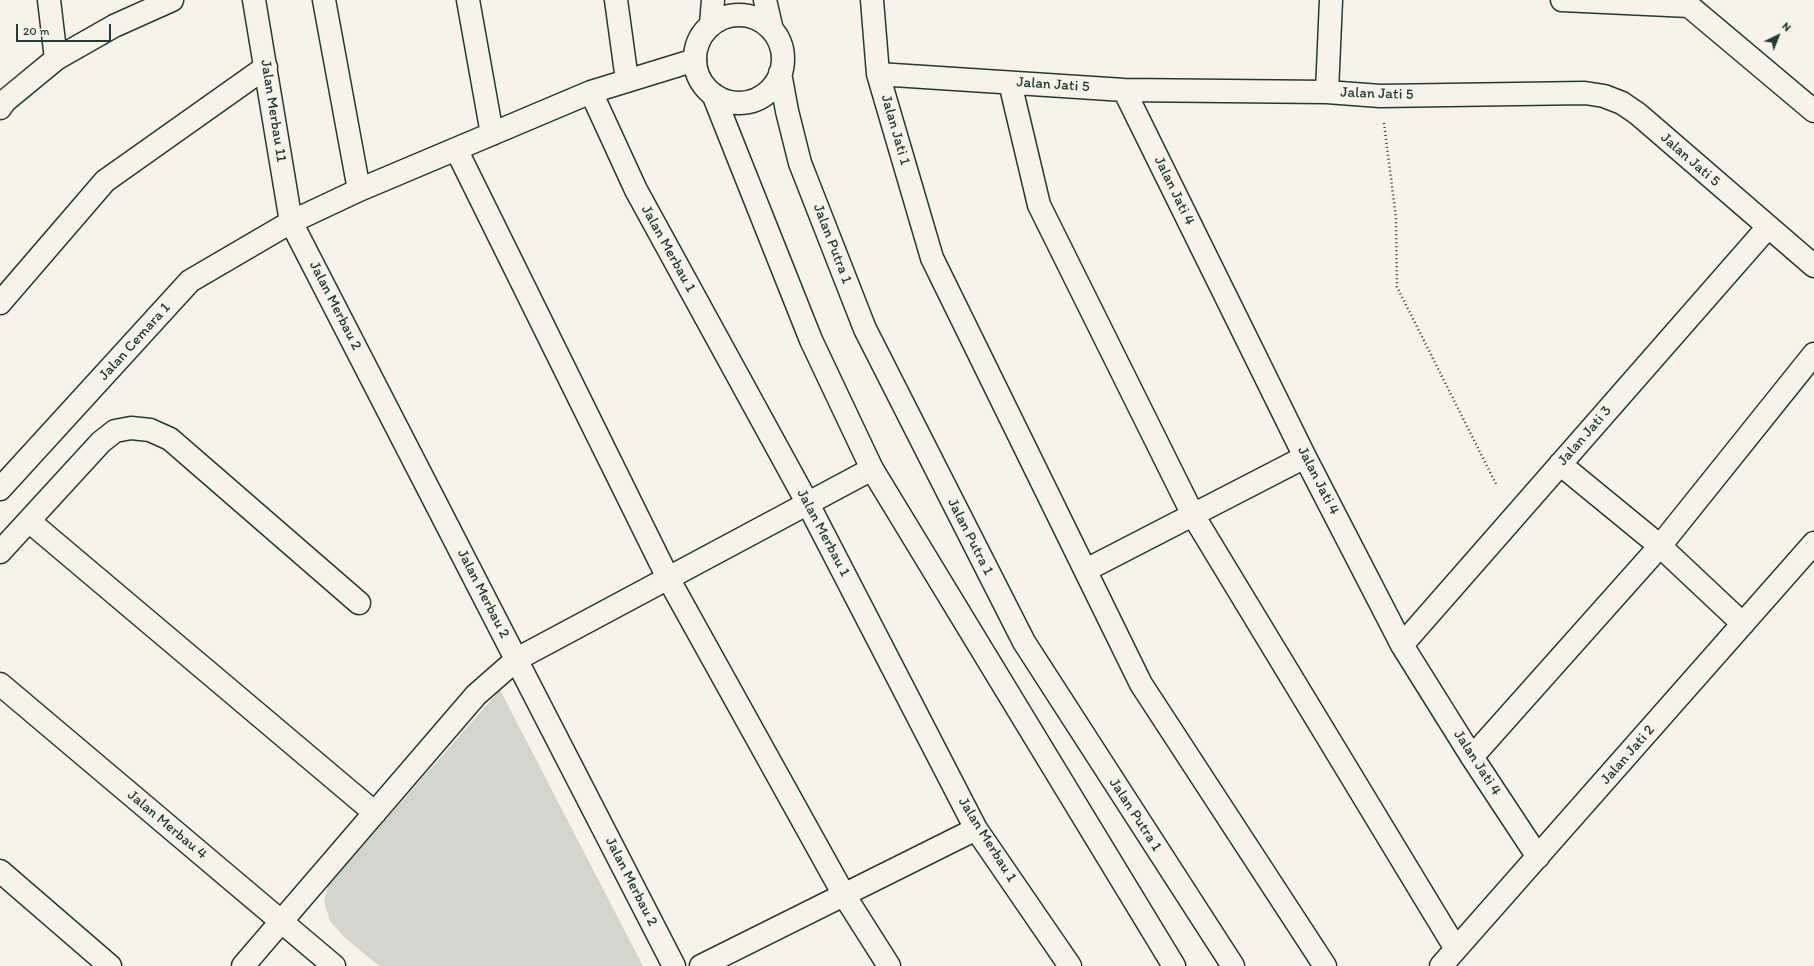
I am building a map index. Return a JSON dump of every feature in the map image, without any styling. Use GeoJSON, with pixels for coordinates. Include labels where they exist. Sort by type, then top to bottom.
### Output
{"type":"FeatureCollection","features":[{"type":"Feature","properties":{"kind":"street"},"geometry":{"type":"LineString","coordinates":[[49,0],[56,59]]}},
{"type":"Feature","properties":{"kind":"street"},"geometry":{"type":"LineString","coordinates":[[0,108],[5,102],[56,59],[114,26],[172,0]]}},
{"type":"Feature","properties":{"kind":"street","name":"Jalan Merbau 11"},"geometry":{"type":"LineString","coordinates":[[254,0],[292,222]]}},
{"type":"Feature","properties":{"kind":"street"},"geometry":{"type":"LineString","coordinates":[[324,0],[359,190]]}},
{"type":"Feature","properties":{"kind":"street"},"geometry":{"type":"LineString","coordinates":[[468,0],[492,134]]}},
{"type":"Feature","properties":{"kind":"street"},"geometry":{"type":"LineString","coordinates":[[616,0],[627,80]]}},
{"type":"Feature","properties":{"kind":"street"},"geometry":{"type":"LineString","coordinates":[[711,25],[713,0]]}},
{"type":"Feature","properties":{"kind":"street"},"geometry":{"type":"LineString","coordinates":[[765,0],[772,30]]}},
{"type":"Feature","properties":{"kind":"street","name":"Jalan Jati 1"},"geometry":{"type":"LineString","coordinates":[[872,0],[878,74],[932,258],[1141,684],[1325,966]]}},
{"type":"Feature","properties":{"kind":"street"},"geometry":{"type":"LineString","coordinates":[[1327,92],[1332,0]]}},
{"type":"Feature","properties":{"kind":"street"},"geometry":{"type":"LineString","coordinates":[[1562,0],[1689,6],[1814,111]]}},
{"type":"Feature","properties":{"kind":"street"},"geometry":{"type":"LineString","coordinates":[[712,94],[724,100],[737,102],[750,101],[762,96],[774,86],[780,73],[783,58],[780,43],[772,30],[761,20],[748,16],[735,15],[722,18],[711,25],[701,35],[696,47],[695,60],[697,73],[703,84],[712,94],[811,340],[872,470],[1174,966]]}},
{"type":"Feature","properties":{"kind":"street","name":"Jalan Cemara 1"},"geometry":{"type":"LineString","coordinates":[[0,489],[190,281],[292,222],[359,190],[591,92],[695,60]]}},
{"type":"Feature","properties":{"kind":"street"},"geometry":{"type":"LineString","coordinates":[[0,303],[105,180],[266,67]]}},
{"type":"Feature","properties":{"kind":"street","name":"Jalan Putra 1"},"geometry":{"type":"LineString","coordinates":[[780,73],[787,111],[800,163],[865,329],[1024,642],[1233,966]]}},
{"type":"Feature","properties":{"kind":"street","name":"Jalan Jati 5"},"geometry":{"type":"LineString","coordinates":[[878,74],[1124,90],[1327,92],[1380,96],[1585,93],[1604,96],[1622,103],[1638,114],[1814,266]]}},
{"type":"Feature","properties":{"kind":"street"},"geometry":{"type":"LineString","coordinates":[[1010,83],[1039,205],[1192,515],[1456,949]]}},
{"type":"Feature","properties":{"kind":"street","name":"Jalan Jati 4"},"geometry":{"type":"LineString","coordinates":[[1124,90],[1305,457],[1402,645],[1472,757],[1538,857]]}},
{"type":"Feature","properties":{"kind":"street","name":"Jalan Merbau 1"},"geometry":{"type":"LineString","coordinates":[[591,92],[636,190],[808,504],[976,829],[1070,966]]}},
{"type":"Feature","properties":{"kind":"street"},"geometry":{"type":"LineString","coordinates":[[456,149],[668,578],[844,895],[889,966]]}},
{"type":"Feature","properties":{"kind":"street","name":"Jalan Merbau 2"},"geometry":{"type":"LineString","coordinates":[[292,222],[674,966]]}},
{"type":"Feature","properties":{"kind":"street","name":"Jalan Jati 3"},"geometry":{"type":"LineString","coordinates":[[1402,645],[1768,227]]}},
{"type":"Feature","properties":{"kind":"street"},"geometry":{"type":"LineString","coordinates":[[1472,757],[1660,546],[1814,354]]}},
{"type":"Feature","properties":{"kind":"street"},"geometry":{"type":"LineString","coordinates":[[0,552],[101,442],[114,431],[131,428],[150,430],[170,440],[359,603]]}},
{"type":"Feature","properties":{"kind":"street"},"geometry":{"type":"LineString","coordinates":[[1086,570],[1305,457]]}},
{"type":"Feature","properties":{"kind":"street"},"geometry":{"type":"LineString","coordinates":[[1560,464],[1660,546],[1743,624]]}},
{"type":"Feature","properties":{"kind":"street"},"geometry":{"type":"LineString","coordinates":[[243,966],[476,695],[517,659],[872,470]]}},
{"type":"Feature","properties":{"kind":"street"},"geometry":{"type":"LineString","coordinates":[[29,521],[374,813]]}},
{"type":"Feature","properties":{"kind":"street","name":"Jalan Jati 2"},"geometry":{"type":"LineString","coordinates":[[1441,966],[1814,543]]}},
{"type":"Feature","properties":{"kind":"street","name":"Jalan Merbau 4"},"geometry":{"type":"LineString","coordinates":[[0,684],[334,966]]}},
{"type":"Feature","properties":{"kind":"street"},"geometry":{"type":"LineString","coordinates":[[701,966],[976,829]]}},
{"type":"Feature","properties":{"kind":"street"},"geometry":{"type":"LineString","coordinates":[[0,871],[110,966]]}},
{"type":"Feature","properties":{"kind":"path"},"geometry":{"type":"LineString","coordinates":[[1380,96],[1396,218],[1397,287],[1496,484]]}},
{"type":"Feature","properties":{"kind":"shaded area"},"geometry":{"type":"Polygon","coordinates":[[[500,690],[643,966],[379,966],[344,937],[330,921],[324,901],[328,885],[500,690]]]}}]}
